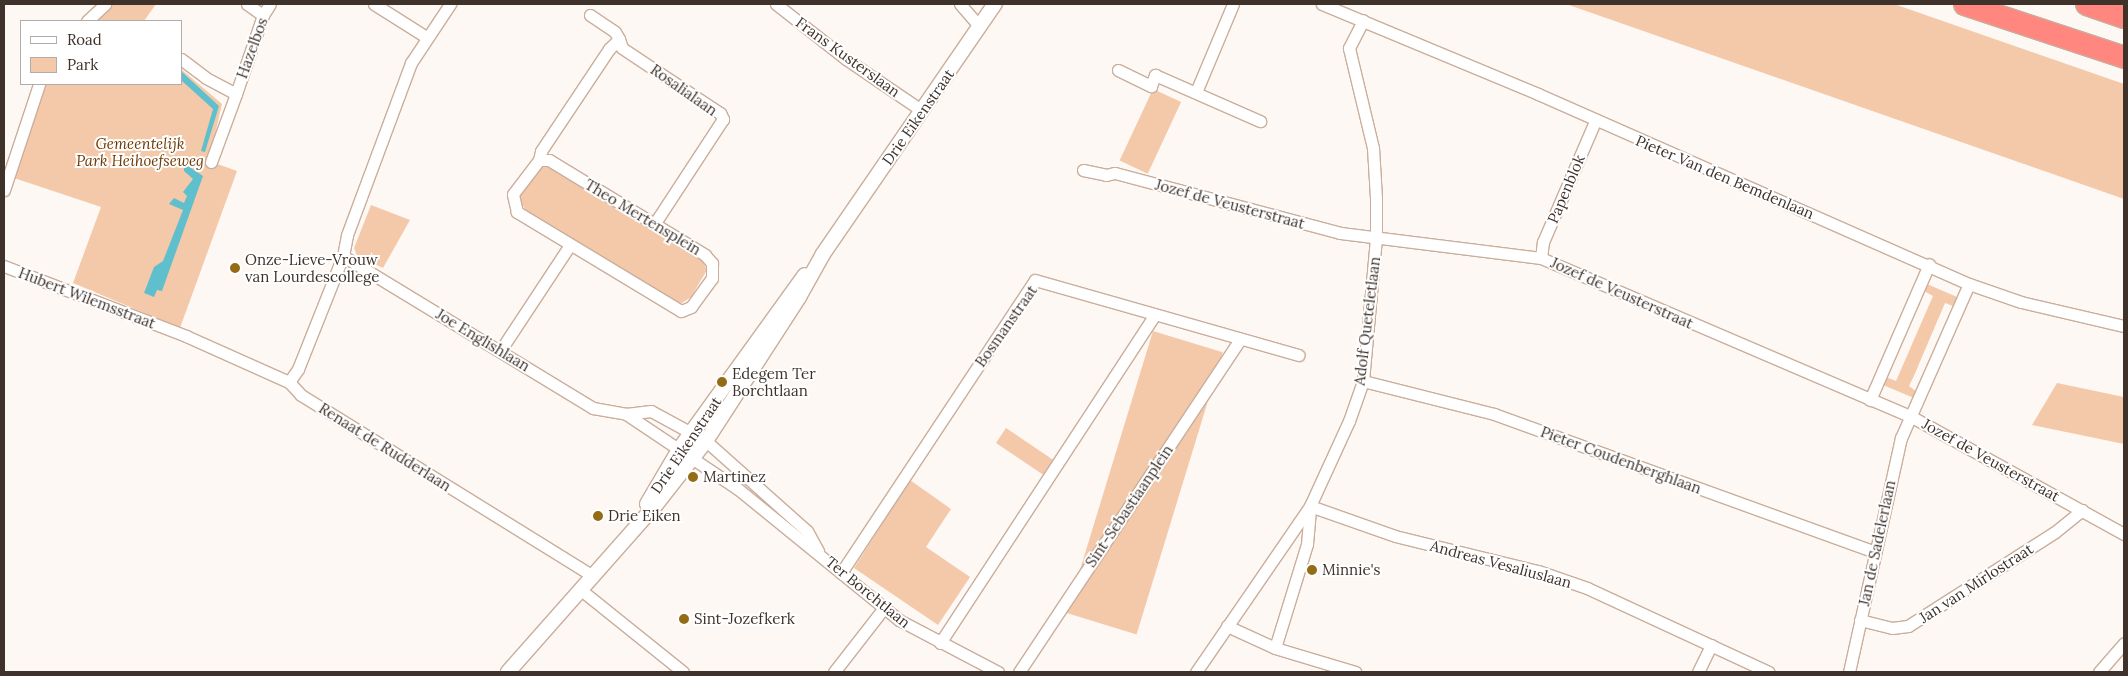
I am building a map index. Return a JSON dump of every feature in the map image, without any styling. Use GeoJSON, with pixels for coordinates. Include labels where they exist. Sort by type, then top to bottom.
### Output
{"type":"FeatureCollection","features":[{"type":"Feature","properties":{"kind":"highway"},"geometry":{"type":"LineString","coordinates":[[1964,4],[2124,57]]}},
{"type":"Feature","properties":{"kind":"highway"},"geometry":{"type":"LineString","coordinates":[[2086,4],[2124,17]]}},
{"type":"Feature","properties":{"kind":"street"},"geometry":{"type":"LineString","coordinates":[[87,20],[105,4]]}},
{"type":"Feature","properties":{"kind":"street"},"geometry":{"type":"LineString","coordinates":[[247,4],[263,15]]}},
{"type":"Feature","properties":{"kind":"street","name":"Hazelbos"},"geometry":{"type":"LineString","coordinates":[[210,162],[263,15],[270,4]]}},
{"type":"Feature","properties":{"kind":"street"},"geometry":{"type":"LineString","coordinates":[[374,4],[426,37]]}},
{"type":"Feature","properties":{"kind":"street"},"geometry":{"type":"LineString","coordinates":[[289,382],[298,369],[343,256],[347,235],[411,63],[426,37],[450,4]]}},
{"type":"Feature","properties":{"kind":"street","name":"Frans Kusterslaan"},"geometry":{"type":"LineString","coordinates":[[776,4],[846,59],[921,110]]}},
{"type":"Feature","properties":{"kind":"street"},"geometry":{"type":"LineString","coordinates":[[960,4],[980,27]]}},
{"type":"Feature","properties":{"kind":"street","name":"Drie Eikenstraat"},"geometry":{"type":"LineString","coordinates":[[508,672],[582,590],[642,517],[655,506],[706,441],[799,297],[823,254],[995,4]]}},
{"type":"Feature","properties":{"kind":"street"},"geometry":{"type":"LineString","coordinates":[[1196,92],[1233,4]]}},
{"type":"Feature","properties":{"kind":"street","name":"Pieter Van den Bemdenlaan"},"geometry":{"type":"LineString","coordinates":[[1327,6],[1364,20],[1929,264],[1969,284],[2022,302],[2124,326]]}},
{"type":"Feature","properties":{"kind":"street","name":"Rosalialaan"},"geometry":{"type":"LineString","coordinates":[[590,15],[615,32],[622,48],[720,113],[723,119],[655,224]]}},
{"type":"Feature","properties":{"kind":"street","name":"Adolf Queteletlaan"},"geometry":{"type":"LineString","coordinates":[[1196,672],[1310,506],[1349,421],[1363,381],[1376,238],[1373,148],[1349,48],[1364,20]]}},
{"type":"Feature","properties":{"kind":"street"},"geometry":{"type":"LineString","coordinates":[[539,160],[541,151],[598,64],[619,39]]}},
{"type":"Feature","properties":{"kind":"street","name":"Hazelbos"},"geometry":{"type":"LineString","coordinates":[[182,60],[206,78],[236,94]]}},
{"type":"Feature","properties":{"kind":"street"},"geometry":{"type":"LineString","coordinates":[[1118,70],[1151,86],[1155,75],[1260,121]]}},
{"type":"Feature","properties":{"kind":"street"},"geometry":{"type":"LineString","coordinates":[[4,190],[39,85]]}},
{"type":"Feature","properties":{"kind":"street","name":"Papenblok"},"geometry":{"type":"LineString","coordinates":[[1541,258],[1543,242],[1595,121]]}},
{"type":"Feature","properties":{"kind":"street","name":"Theo Mertensplein"},"geometry":{"type":"LineString","coordinates":[[539,160],[549,160],[655,224],[705,255],[712,263],[712,278],[691,307],[681,311],[517,212],[513,203],[513,194],[539,160]]}},
{"type":"Feature","properties":{"kind":"street","name":"Jozef de Veusterstraat"},"geometry":{"type":"LineString","coordinates":[[1083,170],[1106,175],[1115,173],[1340,233],[1541,258],[1912,417],[2124,534]]}},
{"type":"Feature","properties":{"kind":"street"},"geometry":{"type":"LineString","coordinates":[[500,351],[570,245]]}},
{"type":"Feature","properties":{"kind":"street","name":"Drie Eikenstraat"},"geometry":{"type":"LineString","coordinates":[[642,517],[680,448],[691,432],[788,295],[823,254]]}},
{"type":"Feature","properties":{"kind":"street","name":"Joe Englishlaan"},"geometry":{"type":"LineString","coordinates":[[343,256],[593,408],[626,414],[651,410],[691,432]]}},
{"type":"Feature","properties":{"kind":"street"},"geometry":{"type":"LineString","coordinates":[[1870,400],[1929,264]]}},
{"type":"Feature","properties":{"kind":"street","name":"Hubert Wilemsstraat"},"geometry":{"type":"LineString","coordinates":[[4,266],[171,330]]}},
{"type":"Feature","properties":{"kind":"street","name":"Bosmanstraat"},"geometry":{"type":"LineString","coordinates":[[841,573],[1035,280],[1154,316],[1299,354]]}},
{"type":"Feature","properties":{"kind":"street","name":"Jan de Sadelerlaan"},"geometry":{"type":"LineString","coordinates":[[1849,672],[1901,438],[1912,417],[1969,284]]}},
{"type":"Feature","properties":{"kind":"street"},"geometry":{"type":"LineString","coordinates":[[940,643],[1154,316]]}},
{"type":"Feature","properties":{"kind":"street","name":"Renaat de Rudderlaan"},"geometry":{"type":"LineString","coordinates":[[171,330],[289,382],[301,395],[593,576]]}},
{"type":"Feature","properties":{"kind":"street","name":"Sint-Sebastiaanplein"},"geometry":{"type":"LineString","coordinates":[[1018,672],[1240,339]]}},
{"type":"Feature","properties":{"kind":"street","name":"Pieter Coudenberghlaan"},"geometry":{"type":"LineString","coordinates":[[1363,381],[1494,414],[1875,552]]}},
{"type":"Feature","properties":{"kind":"street","name":"Joe Englishlaan"},"geometry":{"type":"LineString","coordinates":[[626,414],[680,448]]}},
{"type":"Feature","properties":{"kind":"street","name":"Ter Borchtlaan"},"geometry":{"type":"LineString","coordinates":[[691,432],[706,441],[808,531],[818,551]]}},
{"type":"Feature","properties":{"kind":"street","name":"Ter Borchtlaan"},"geometry":{"type":"LineString","coordinates":[[680,448],[818,551],[883,608],[940,643],[998,672]]}},
{"type":"Feature","properties":{"kind":"street"},"geometry":{"type":"LineString","coordinates":[[1275,648],[1308,544],[1310,506]]}},
{"type":"Feature","properties":{"kind":"street","name":"Andreas Vesaliuslaan"},"geometry":{"type":"LineString","coordinates":[[1310,506],[1395,536],[1538,571],[1587,588],[1769,672]]}},
{"type":"Feature","properties":{"kind":"street","name":"Jan van Mirlostraat"},"geometry":{"type":"LineString","coordinates":[[1860,620],[1892,628],[1908,626],[2055,532],[2082,510]]}},
{"type":"Feature","properties":{"kind":"street"},"geometry":{"type":"LineString","coordinates":[[582,590],[683,672]]}},
{"type":"Feature","properties":{"kind":"street"},"geometry":{"type":"LineString","coordinates":[[834,672],[883,608]]}},
{"type":"Feature","properties":{"kind":"street"},"geometry":{"type":"LineString","coordinates":[[1227,626],[1275,648],[1355,672]]}},
{"type":"Feature","properties":{"kind":"street"},"geometry":{"type":"LineString","coordinates":[[2099,672],[2124,643]]}},
{"type":"Feature","properties":{"kind":"street"},"geometry":{"type":"LineString","coordinates":[[1698,672],[1711,645]]}},
{"type":"Feature","properties":{"kind":"green space"},"geometry":{"type":"Polygon","coordinates":[[[110,4],[156,4],[145,20],[93,20],[110,4]]]}},
{"type":"Feature","properties":{"kind":"green space"},"geometry":{"type":"Polygon","coordinates":[[[1566,4],[1894,4],[2124,84],[2124,199],[1566,4]]]}},
{"type":"Feature","properties":{"kind":"green space","name":"Gemeentelijk Park Heihoefseweg"},"geometry":{"type":"Polygon","coordinates":[[[182,70],[222,104],[209,161],[237,171],[180,328],[73,283],[101,207],[14,178],[43,85],[182,85],[182,70]]]}},
{"type":"Feature","properties":{"kind":"green space"},"geometry":{"type":"Polygon","coordinates":[[[1153,89],[1181,102],[1148,174],[1120,161],[1153,89]]]}},
{"type":"Feature","properties":{"kind":"green space"},"geometry":{"type":"Polygon","coordinates":[[[545,163],[700,256],[707,270],[691,297],[682,303],[671,302],[528,214],[517,196],[533,171],[545,163]]]}},
{"type":"Feature","properties":{"kind":"green space"},"geometry":{"type":"Polygon","coordinates":[[[371,205],[410,220],[383,268],[357,256],[354,248],[371,205]]]}},
{"type":"Feature","properties":{"kind":"green space"},"geometry":{"type":"Polygon","coordinates":[[[1927,284],[1957,297],[1953,306],[1945,303],[1909,386],[1917,392],[1914,398],[1883,385],[1886,377],[1896,381],[1933,296],[1924,291],[1927,284]]]}},
{"type":"Feature","properties":{"kind":"green space"},"geometry":{"type":"Polygon","coordinates":[[[1153,331],[1223,352],[1137,634],[1067,613],[1153,331]]]}},
{"type":"Feature","properties":{"kind":"green space"},"geometry":{"type":"Polygon","coordinates":[[[2057,383],[2124,397],[2124,444],[2032,425],[2057,383]]]}},
{"type":"Feature","properties":{"kind":"green space"},"geometry":{"type":"Polygon","coordinates":[[[1006,428],[1054,460],[1044,475],[996,443],[1006,428]]]}},
{"type":"Feature","properties":{"kind":"green space"},"geometry":{"type":"Polygon","coordinates":[[[910,480],[951,509],[926,547],[970,577],[938,625],[854,568],[910,480]]]}},
{"type":"Feature","properties":{"kind":"green space"},"geometry":{"type":"Polygon","coordinates":[[[1096,564],[1136,590],[1117,619],[1077,593],[1096,564]]]}},
{"type":"Feature","properties":{"kind":"water"},"geometry":{"type":"Polygon","coordinates":[[[182,72],[219,106],[205,152],[201,151],[213,109],[182,81],[182,72]]]}},
{"type":"Feature","properties":{"kind":"water"},"geometry":{"type":"Polygon","coordinates":[[[188,166],[203,176],[162,291],[157,290],[154,297],[144,293],[154,267],[163,261],[183,210],[169,204],[174,198],[184,203],[187,196],[183,192],[193,179],[184,171],[184,167],[188,166]]]}},
{"type":"Feature","properties":{"kind":"place","name":"Onze-Lieve-Vrouw van Lourdescollege"},"geometry":{"type":"Point","coordinates":[235,268]}},
{"type":"Feature","properties":{"kind":"place","name":"Edegem Ter Borchtlaan"},"geometry":{"type":"Point","coordinates":[722,382]}},
{"type":"Feature","properties":{"kind":"place","name":"Martinez"},"geometry":{"type":"Point","coordinates":[693,477]}},
{"type":"Feature","properties":{"kind":"place","name":"Drie Eiken"},"geometry":{"type":"Point","coordinates":[598,516]}},
{"type":"Feature","properties":{"kind":"place","name":"Minnie's"},"geometry":{"type":"Point","coordinates":[1312,570]}},
{"type":"Feature","properties":{"kind":"place","name":"Sint-Jozefkerk"},"geometry":{"type":"Point","coordinates":[684,619]}}]}
